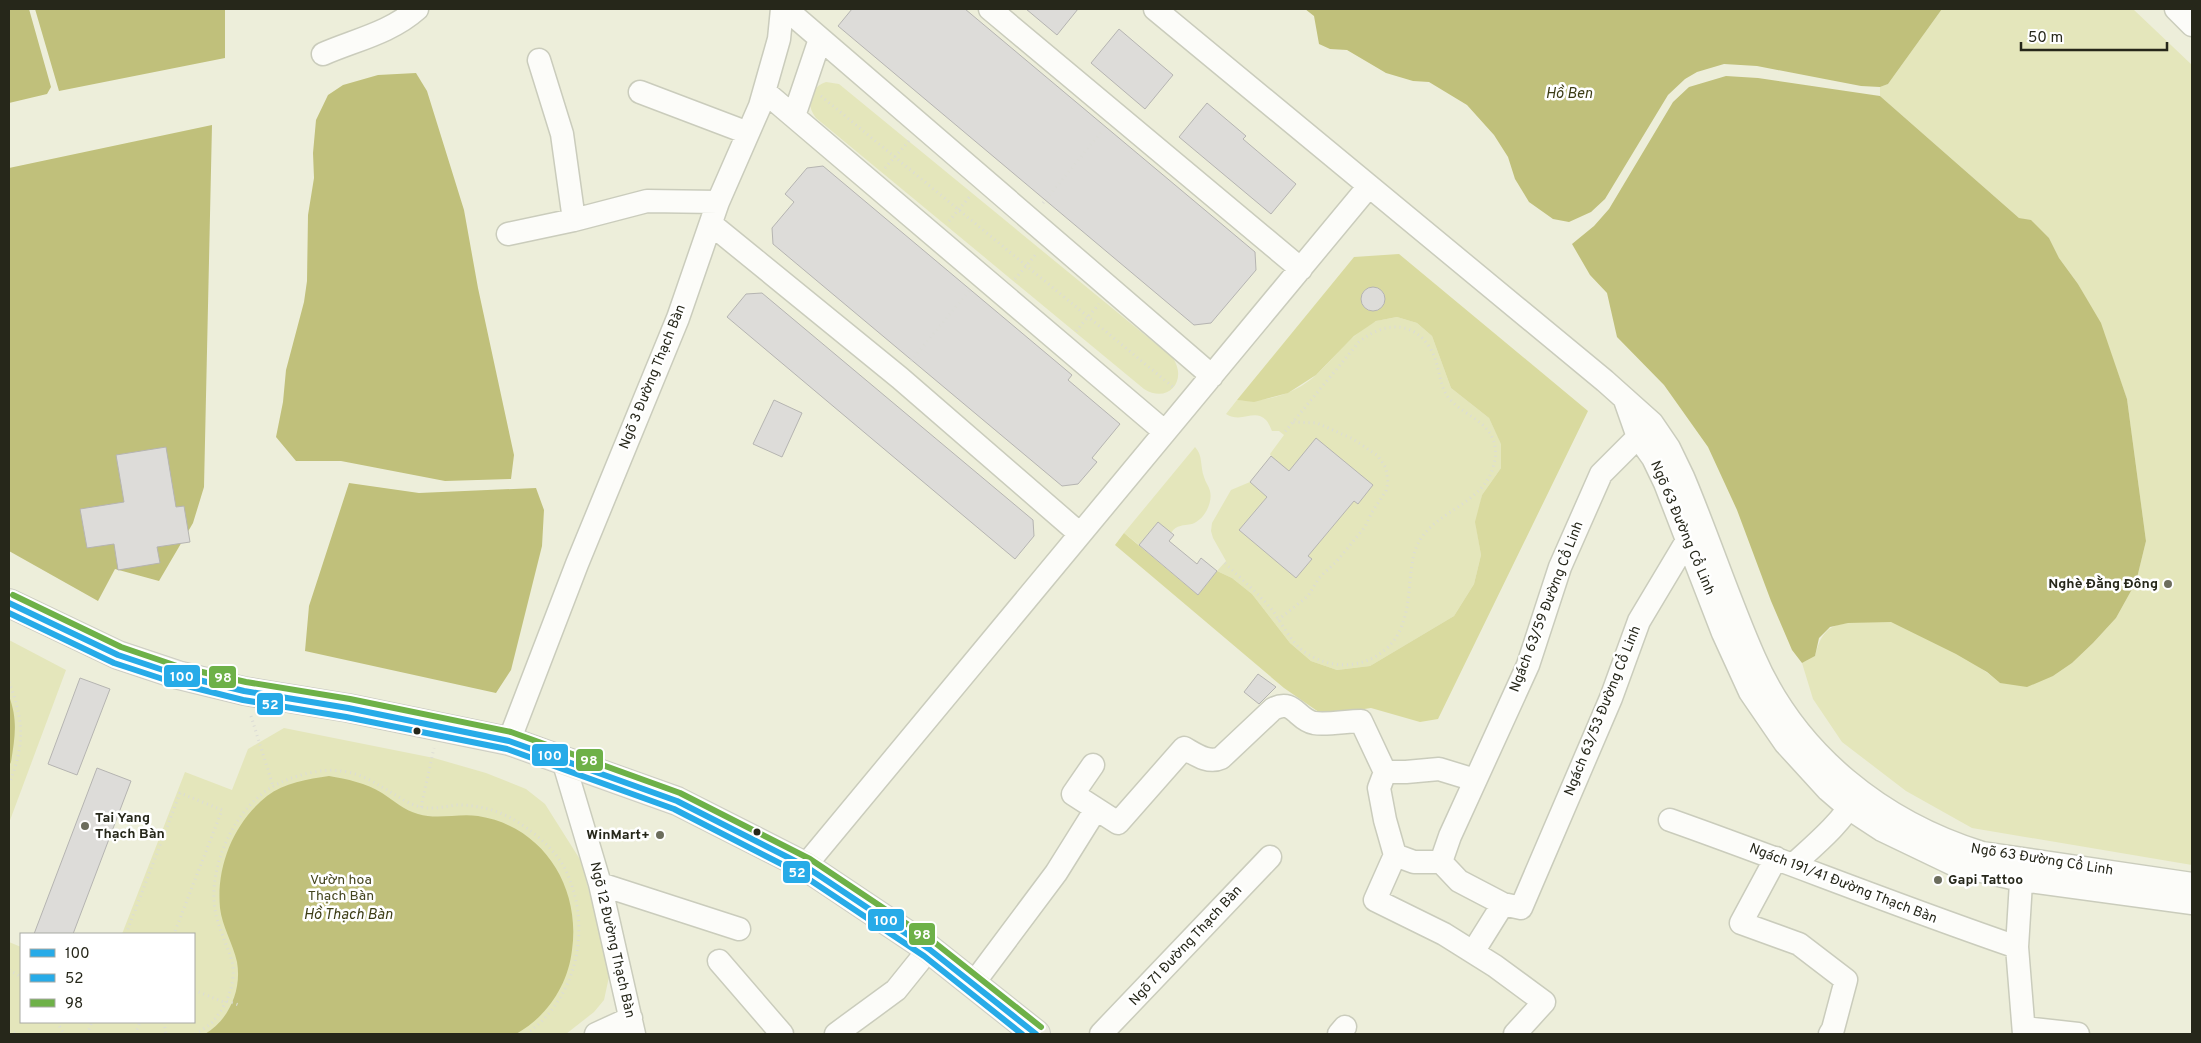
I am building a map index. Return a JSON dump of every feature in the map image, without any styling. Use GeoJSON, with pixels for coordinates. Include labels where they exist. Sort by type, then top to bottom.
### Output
{"type":"FeatureCollection","features":[{"type":"Feature","properties":{"kind":"main road"},"geometry":{"type":"LineString","coordinates":[[9,603],[118,655],[178,676],[244,691],[439,725],[509,741],[677,801],[805,866],[929,949],[1036,1034]]}},
{"type":"Feature","properties":{"kind":"street"},"geometry":{"type":"LineString","coordinates":[[323,54],[382,32],[404,20],[417,9]]}},
{"type":"Feature","properties":{"kind":"street","name":"Ngõ 3 Đường Thạch Bàn"},"geometry":{"type":"LineString","coordinates":[[509,741],[577,564],[678,318],[718,202],[765,92],[779,39],[782,9]]}},
{"type":"Feature","properties":{"kind":"street"},"geometry":{"type":"LineString","coordinates":[[786,9],[1212,376]]}},
{"type":"Feature","properties":{"kind":"street"},"geometry":{"type":"LineString","coordinates":[[990,9],[1301,269]]}},
{"type":"Feature","properties":{"kind":"street","name":"Ngõ 63 Đường Cổ Linh"},"geometry":{"type":"LineString","coordinates":[[1155,9],[1624,397],[1645,430],[1669,448],[1696,534],[1732,629],[1754,658],[1759,688],[1833,769],[1855,800],[1882,830],[1955,865],[2192,884]]}},
{"type":"Feature","properties":{"kind":"street"},"geometry":{"type":"LineString","coordinates":[[2176,9],[2192,25]]}},
{"type":"Feature","properties":{"kind":"street"},"geometry":{"type":"LineString","coordinates":[[794,116],[820,38]]}},
{"type":"Feature","properties":{"kind":"street"},"geometry":{"type":"LineString","coordinates":[[540,60],[562,134],[574,220]]}},
{"type":"Feature","properties":{"kind":"street"},"geometry":{"type":"LineString","coordinates":[[640,92],[748,133]]}},
{"type":"Feature","properties":{"kind":"street"},"geometry":{"type":"LineString","coordinates":[[765,92],[1165,432]]}},
{"type":"Feature","properties":{"kind":"street"},"geometry":{"type":"LineString","coordinates":[[805,866],[1370,186]]}},
{"type":"Feature","properties":{"kind":"street"},"geometry":{"type":"LineString","coordinates":[[508,234],[574,220],[647,201],[718,202]]}},
{"type":"Feature","properties":{"kind":"street"},"geometry":{"type":"LineString","coordinates":[[711,224],[900,378],[1080,534]]}},
{"type":"Feature","properties":{"kind":"street","name":"Ngách 63/59 Đường Cổ Linh"},"geometry":{"type":"LineString","coordinates":[[1440,862],[1528,665],[1560,567],[1601,474],[1645,430]]}},
{"type":"Feature","properties":{"kind":"street","name":"Ngách 63/53 Đường Cổ Linh"},"geometry":{"type":"LineString","coordinates":[[1473,952],[1512,906],[1611,698],[1639,621],[1696,534]]}},
{"type":"Feature","properties":{"kind":"street"},"geometry":{"type":"LineString","coordinates":[[1092,765],[1073,794],[1118,823],[1184,748],[1208,760],[1215,761],[1221,758],[1273,709],[1281,705],[1288,706],[1313,723],[1361,721],[1385,772],[1379,788],[1385,820],[1395,855],[1375,900],[1444,934],[1495,966],[1544,1002],[1515,1034]]}},
{"type":"Feature","properties":{"kind":"street","name":"Ngõ 12 Đường Thạch Bàn"},"geometry":{"type":"LineString","coordinates":[[563,760],[600,884],[632,1026]]}},
{"type":"Feature","properties":{"kind":"street"},"geometry":{"type":"LineString","coordinates":[[1385,772],[1439,769],[1476,780]]}},
{"type":"Feature","properties":{"kind":"street"},"geometry":{"type":"LineString","coordinates":[[1830,1034],[1846,980],[1799,944],[1741,923],[1785,861],[1826,835],[1855,800]]}},
{"type":"Feature","properties":{"kind":"street"},"geometry":{"type":"LineString","coordinates":[[972,984],[1056,873],[1096,809]]}},
{"type":"Feature","properties":{"kind":"street","name":"Ngách 191/41 Đường Thạch Bàn"},"geometry":{"type":"LineString","coordinates":[[1670,820],[2017,948]]}},
{"type":"Feature","properties":{"kind":"street"},"geometry":{"type":"LineString","coordinates":[[1395,855],[1414,862],[1440,862],[1460,881],[1512,906]]}},
{"type":"Feature","properties":{"kind":"street","name":"Ngõ 71 Đường Thạch Bàn"},"geometry":{"type":"LineString","coordinates":[[1101,1034],[1270,856]]}},
{"type":"Feature","properties":{"kind":"street"},"geometry":{"type":"LineString","coordinates":[[2022,869],[2017,948],[2024,1031],[2078,1034]]}},
{"type":"Feature","properties":{"kind":"street","name":"Ngõ 63 Đường Cổ Linh"},"geometry":{"type":"LineString","coordinates":[[2022,869],[2192,903]]}},
{"type":"Feature","properties":{"kind":"street"},"geometry":{"type":"LineString","coordinates":[[600,884],[739,929]]}},
{"type":"Feature","properties":{"kind":"street"},"geometry":{"type":"LineString","coordinates":[[836,1034],[896,990],[929,949]]}},
{"type":"Feature","properties":{"kind":"street"},"geometry":{"type":"LineString","coordinates":[[719,961],[782,1034]]}},
{"type":"Feature","properties":{"kind":"street"},"geometry":{"type":"LineString","coordinates":[[596,1034],[632,1026]]}},
{"type":"Feature","properties":{"kind":"path"},"geometry":{"type":"LineString","coordinates":[[805,83],[1173,387]]}},
{"type":"Feature","properties":{"kind":"path"},"geometry":{"type":"LineString","coordinates":[[1043,203],[1109,124]]}},
{"type":"Feature","properties":{"kind":"path"},"geometry":{"type":"LineString","coordinates":[[882,172],[909,141]]}},
{"type":"Feature","properties":{"kind":"path"},"geometry":{"type":"LineString","coordinates":[[946,225],[973,193]]}},
{"type":"Feature","properties":{"kind":"path"},"geometry":{"type":"LineString","coordinates":[[1013,281],[1041,249]]}},
{"type":"Feature","properties":{"kind":"path"},"geometry":{"type":"LineString","coordinates":[[908,364],[974,286]]}},
{"type":"Feature","properties":{"kind":"path"},"geometry":{"type":"LineString","coordinates":[[1075,332],[1102,300]]}},
{"type":"Feature","properties":{"kind":"path"},"geometry":{"type":"LineString","coordinates":[[1225,563],[1258,596],[1302,650],[1322,660],[1342,666],[1360,664],[1377,658],[1400,631],[1407,612],[1414,554],[1419,539],[1430,526],[1478,492],[1489,478],[1495,462],[1494,444],[1487,428],[1447,396],[1430,347],[1418,334],[1406,328],[1393,326],[1380,328],[1369,334],[1351,352],[1283,434]]}},
{"type":"Feature","properties":{"kind":"path"},"geometry":{"type":"LineString","coordinates":[[1278,620],[1308,596],[1319,578],[1336,562],[1366,527],[1372,512],[1386,491],[1388,483],[1388,475],[1378,456],[1352,439],[1318,423],[1292,422]]}},
{"type":"Feature","properties":{"kind":"path"},"geometry":{"type":"LineString","coordinates":[[9,682],[20,710],[21,739],[16,768],[9,784]]}},
{"type":"Feature","properties":{"kind":"path"},"geometry":{"type":"LineString","coordinates":[[244,691],[273,786]]}},
{"type":"Feature","properties":{"kind":"path"},"geometry":{"type":"LineString","coordinates":[[421,807],[439,725]]}},
{"type":"Feature","properties":{"kind":"path"},"geometry":{"type":"LineString","coordinates":[[195,1034],[213,1022],[226,1002],[233,979],[232,963],[216,914],[214,890],[220,858],[228,836],[238,818],[254,799],[273,786],[299,776],[319,772],[342,771],[363,777],[401,799],[421,807],[435,808],[456,805],[484,807],[510,818],[529,830],[550,848],[567,872],[576,898],[579,930],[570,982],[558,1004],[540,1025],[526,1034]]}},
{"type":"Feature","properties":{"kind":"path"},"geometry":{"type":"LineString","coordinates":[[126,933],[180,793],[222,810],[174,933]]}},
{"type":"Feature","properties":{"kind":"path"},"geometry":{"type":"LineString","coordinates":[[9,970],[20,976]]}},
{"type":"Feature","properties":{"kind":"path"},"geometry":{"type":"LineString","coordinates":[[195,990],[238,1005]]}},
{"type":"Feature","properties":{"kind":"path"},"geometry":{"type":"LineString","coordinates":[[58,1023],[64,1034]]}},
{"type":"Feature","properties":{"kind":"path"},"geometry":{"type":"LineString","coordinates":[[9,1031],[17,1034]]}},
{"type":"Feature","properties":{"kind":"green space"},"geometry":{"type":"Polygon","coordinates":[[[1942,9],[2133,9],[2192,65],[2192,865],[1972,828],[1906,791],[1842,742],[1813,699],[1802,663],[1815,656],[1822,637],[1832,627],[1846,623],[1886,621],[1919,633],[1949,648],[1977,665],[2000,683],[2053,676],[2072,663],[2116,618],[2136,582],[2146,541],[2127,399],[2100,323],[2078,284],[2059,258],[2049,238],[2031,221],[2019,218],[1880,96],[1880,87],[1888,84],[1942,9]]]}},
{"type":"Feature","properties":{"kind":"green space"},"geometry":{"type":"Polygon","coordinates":[[[826,82],[839,84],[1173,358],[1178,375],[1177,382],[1173,388],[1161,394],[1144,389],[816,118],[810,102],[812,92],[826,82]]]}},
{"type":"Feature","properties":{"kind":"green space"},"geometry":{"type":"Polygon","coordinates":[[[1399,254],[1588,411],[1438,719],[1420,722],[1371,708],[1323,715],[1284,688],[1115,545],[1124,533],[1198,595],[1217,571],[1232,578],[1252,594],[1290,643],[1311,661],[1337,670],[1370,666],[1454,616],[1474,584],[1481,555],[1475,522],[1482,495],[1501,468],[1501,444],[1489,418],[1451,388],[1432,336],[1417,323],[1397,317],[1376,321],[1354,336],[1316,375],[1288,393],[1254,402],[1237,400],[1354,257],[1399,254]]]}},
{"type":"Feature","properties":{"kind":"green space"},"geometry":{"type":"Polygon","coordinates":[[[1397,317],[1417,323],[1432,336],[1451,388],[1489,418],[1501,443],[1501,468],[1482,495],[1476,525],[1481,555],[1474,584],[1454,616],[1370,666],[1337,670],[1311,661],[1290,643],[1252,594],[1232,578],[1217,571],[1226,561],[1213,538],[1211,531],[1212,523],[1231,490],[1250,482],[1271,456],[1270,454],[1284,435],[1279,431],[1272,431],[1267,421],[1257,415],[1232,417],[1226,414],[1237,400],[1259,400],[1291,392],[1310,380],[1351,339],[1366,327],[1377,321],[1397,317]]]}},
{"type":"Feature","properties":{"kind":"green space"},"geometry":{"type":"Polygon","coordinates":[[[1195,447],[1198,450],[1211,496],[1207,510],[1196,522],[1178,527],[1171,533],[1158,522],[1139,545],[1124,533],[1195,447]]]}},
{"type":"Feature","properties":{"kind":"green space"},"geometry":{"type":"Polygon","coordinates":[[[9,640],[66,670],[9,823],[9,640]]]}},
{"type":"Feature","properties":{"kind":"green space","name":"Hồ Thạch Bàn"},"geometry":{"type":"Polygon","coordinates":[[[284,728],[434,758],[486,773],[526,789],[545,804],[581,861],[610,972],[604,1000],[594,1012],[566,1034],[9,1034],[9,942],[20,947],[20,1023],[195,1023],[195,933],[122,933],[185,772],[232,790],[248,749],[284,728]]]}},
{"type":"Feature","properties":{"kind":"water"},"geometry":{"type":"Polygon","coordinates":[[[9,9],[29,9],[51,87],[47,94],[9,103],[9,9]]]}},
{"type":"Feature","properties":{"kind":"water"},"geometry":{"type":"Polygon","coordinates":[[[35,9],[225,9],[225,58],[59,91],[35,9]]]}},
{"type":"Feature","properties":{"kind":"water","name":"Hồ Ben"},"geometry":{"type":"Polygon","coordinates":[[[1305,9],[1942,9],[1888,84],[1880,87],[1861,86],[1757,66],[1724,64],[1697,72],[1685,79],[1668,95],[1605,199],[1591,212],[1569,222],[1553,219],[1529,202],[1515,179],[1508,157],[1494,135],[1467,105],[1429,82],[1413,81],[1386,73],[1347,50],[1330,49],[1319,44],[1314,16],[1305,9]]]}},
{"type":"Feature","properties":{"kind":"water"},"geometry":{"type":"Polygon","coordinates":[[[416,73],[427,91],[464,210],[478,288],[514,455],[511,479],[445,481],[341,461],[296,461],[276,437],[283,402],[286,370],[304,302],[307,281],[308,215],[314,178],[313,153],[316,120],[328,95],[343,85],[378,75],[416,73]]]}},
{"type":"Feature","properties":{"kind":"water"},"geometry":{"type":"Polygon","coordinates":[[[1726,76],[1758,78],[1880,96],[2019,218],[2031,220],[2049,238],[2059,258],[2078,284],[2101,323],[2127,399],[2146,541],[2136,582],[2116,618],[2072,663],[2053,676],[2027,687],[2000,683],[1987,672],[1956,654],[1891,622],[1848,623],[1830,627],[1819,638],[1815,656],[1802,663],[1792,650],[1771,601],[1737,510],[1708,447],[1664,385],[1617,337],[1607,293],[1590,275],[1572,244],[1594,226],[1609,209],[1673,102],[1689,87],[1726,76]]]}},
{"type":"Feature","properties":{"kind":"water"},"geometry":{"type":"Polygon","coordinates":[[[212,125],[204,487],[193,523],[159,581],[115,569],[98,601],[9,551],[9,168],[212,125]]]}},
{"type":"Feature","properties":{"kind":"water"},"geometry":{"type":"Polygon","coordinates":[[[349,483],[419,493],[536,488],[544,510],[542,546],[511,670],[496,693],[305,651],[309,606],[349,483]]]}},
{"type":"Feature","properties":{"kind":"water"},"geometry":{"type":"Polygon","coordinates":[[[9,696],[14,713],[15,729],[9,766],[9,696]]]}},
{"type":"Feature","properties":{"kind":"water","name":"Hồ Thạch Bàn"},"geometry":{"type":"Polygon","coordinates":[[[329,776],[363,784],[418,814],[426,816],[478,816],[501,822],[521,832],[539,846],[553,863],[563,883],[570,904],[573,927],[572,950],[566,976],[554,999],[537,1019],[516,1034],[205,1034],[221,1021],[227,1012],[232,1003],[237,983],[237,962],[220,908],[221,876],[230,846],[245,819],[267,796],[289,785],[329,776]]]}},
{"type":"Feature","properties":{"kind":"building"},"geometry":{"type":"Polygon","coordinates":[[[852,9],[965,9],[1255,252],[1256,270],[1211,323],[1194,325],[838,26],[852,9]]]}},
{"type":"Feature","properties":{"kind":"building"},"geometry":{"type":"Polygon","coordinates":[[[1026,9],[1078,9],[1057,35],[1026,9]]]}},
{"type":"Feature","properties":{"kind":"building"},"geometry":{"type":"Polygon","coordinates":[[[1119,29],[1173,75],[1145,109],[1091,63],[1119,29]]]}},
{"type":"Feature","properties":{"kind":"building"},"geometry":{"type":"Polygon","coordinates":[[[1207,103],[1246,136],[1243,139],[1296,184],[1271,214],[1179,137],[1207,103]]]}},
{"type":"Feature","properties":{"kind":"building"},"geometry":{"type":"Polygon","coordinates":[[[823,166],[1072,375],[1068,380],[1120,424],[1092,458],[1097,462],[1078,484],[1062,486],[773,244],[772,228],[794,202],[785,194],[807,168],[823,166]]]}},
{"type":"Feature","properties":{"kind":"building"},"geometry":{"type":"Polygon","coordinates":[[[1368,287],[1378,287],[1385,294],[1385,304],[1378,311],[1368,311],[1361,304],[1361,294],[1368,287]]]}},
{"type":"Feature","properties":{"kind":"building"},"geometry":{"type":"Polygon","coordinates":[[[762,293],[1033,520],[1034,536],[1015,559],[727,317],[746,294],[762,293]]]}},
{"type":"Feature","properties":{"kind":"building"},"geometry":{"type":"Polygon","coordinates":[[[774,400],[802,413],[782,457],[753,444],[774,400]]]}},
{"type":"Feature","properties":{"kind":"building"},"geometry":{"type":"Polygon","coordinates":[[[1316,438],[1373,485],[1358,504],[1354,501],[1308,556],[1312,559],[1296,578],[1239,530],[1267,497],[1250,482],[1271,456],[1289,471],[1316,438]]]}},
{"type":"Feature","properties":{"kind":"building"},"geometry":{"type":"Polygon","coordinates":[[[166,447],[176,507],[184,506],[190,542],[157,547],[160,563],[118,570],[114,544],[87,548],[80,509],[124,502],[116,455],[166,447]]]}},
{"type":"Feature","properties":{"kind":"building"},"geometry":{"type":"Polygon","coordinates":[[[1158,522],[1174,535],[1169,541],[1197,564],[1201,558],[1217,571],[1198,595],[1139,545],[1158,522]]]}},
{"type":"Feature","properties":{"kind":"building"},"geometry":{"type":"Polygon","coordinates":[[[1258,674],[1276,687],[1259,704],[1244,692],[1258,674]]]}},
{"type":"Feature","properties":{"kind":"building"},"geometry":{"type":"Polygon","coordinates":[[[80,678],[110,689],[77,775],[48,764],[80,678]]]}},
{"type":"Feature","properties":{"kind":"building"},"geometry":{"type":"Polygon","coordinates":[[[97,768],[131,781],[73,933],[34,933],[97,768]]]}},
{"type":"Feature","properties":{"kind":"transit line","name":"98"},"geometry":{"type":"LineString","coordinates":[[13,595],[121,647],[180,667],[246,682],[350,699],[511,732],[680,793],[810,859],[934,942],[1041,1027]]}},
{"type":"Feature","properties":{"kind":"transit line","name":"100"},"geometry":{"type":"LineString","coordinates":[[9,603],[118,655],[178,675],[244,691],[348,708],[509,741],[677,801],[805,866],[929,949],[1036,1034]]}},
{"type":"Feature","properties":{"kind":"transit line","name":"52"},"geometry":{"type":"LineString","coordinates":[[9,613],[114,663],[175,683],[243,700],[346,717],[507,749],[674,809],[801,874],[924,956],[1022,1034]]}},
{"type":"Feature","properties":{"kind":"place","name":"Nghè Đằng Đông"},"geometry":{"type":"Point","coordinates":[2168,584]}},
{"type":"Feature","properties":{"kind":"place","name":"Tai Yang Thạch Bàn"},"geometry":{"type":"Point","coordinates":[85,826]}},
{"type":"Feature","properties":{"kind":"place","name":"WinMart+"},"geometry":{"type":"Point","coordinates":[660,835]}},
{"type":"Feature","properties":{"kind":"place","name":"Gapi Tattoo"},"geometry":{"type":"Point","coordinates":[1938,880]}},
{"type":"Feature","properties":{"kind":"park label","name":"Vườn hoa Thạch Bàn"},"geometry":{"type":"Point","coordinates":[341,888]}}]}
